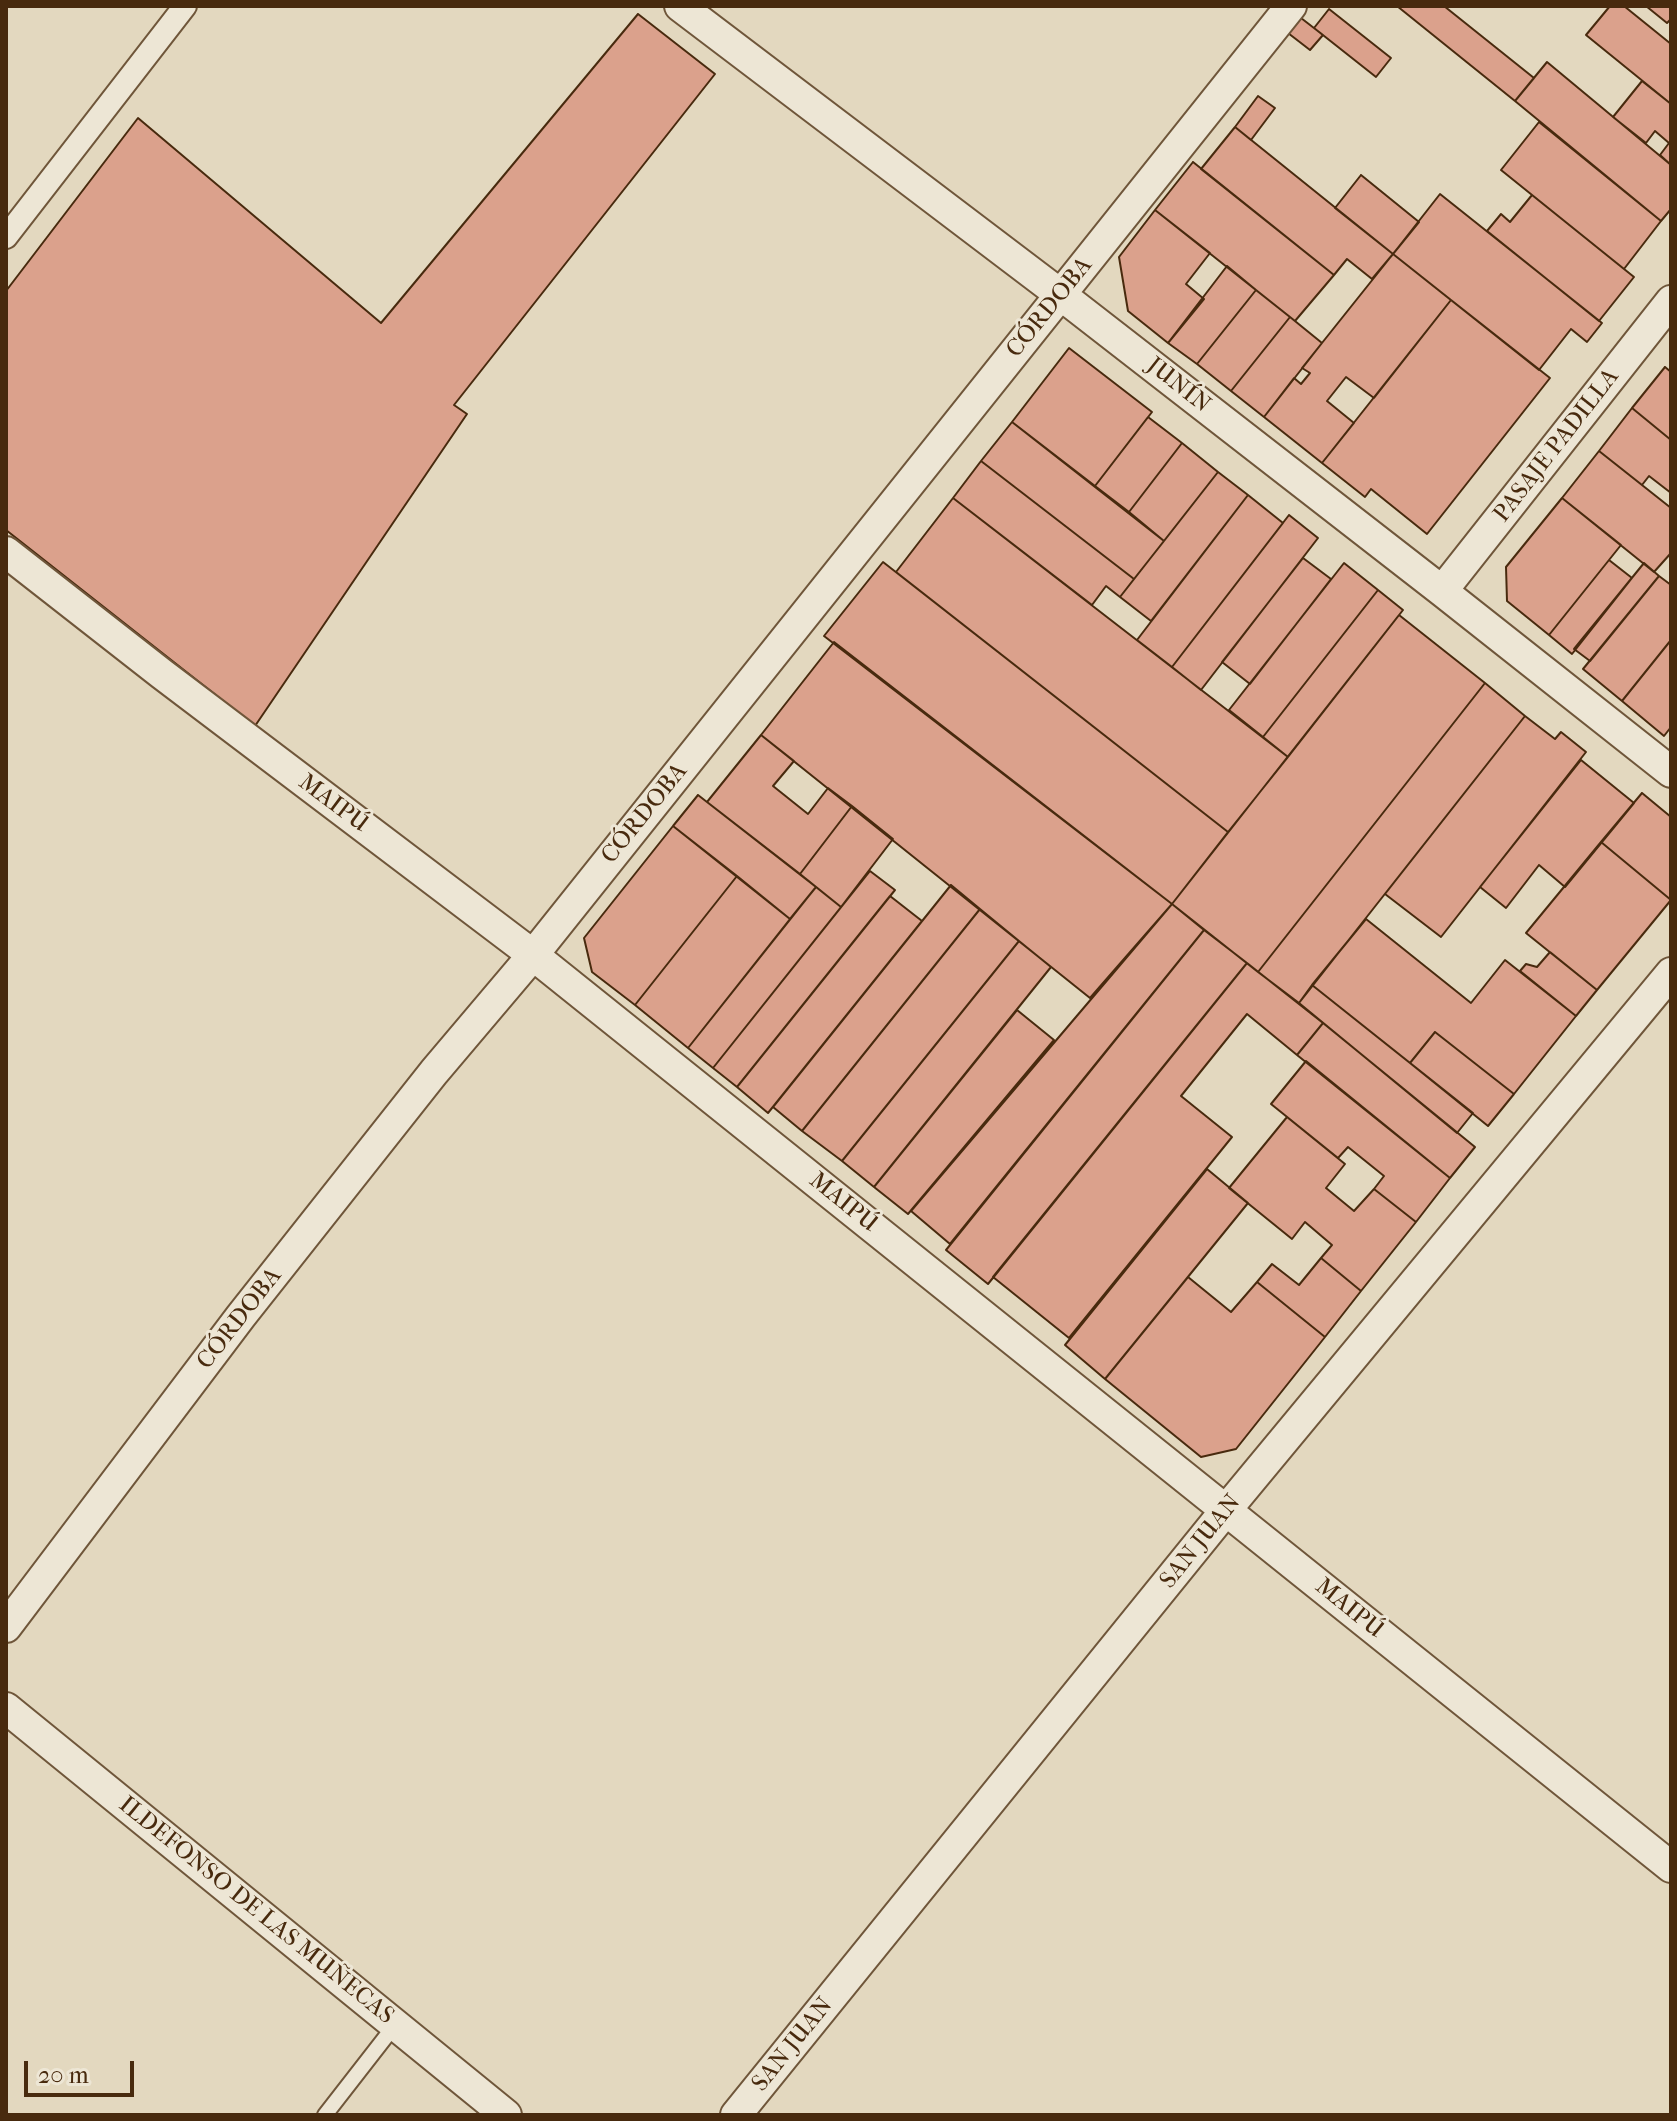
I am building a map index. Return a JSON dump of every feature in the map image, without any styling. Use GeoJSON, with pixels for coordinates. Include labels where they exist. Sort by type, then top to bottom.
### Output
{"type":"FeatureCollection","features":[{"type":"Feature","properties":{"kind":"street"},"geometry":{"type":"LineString","coordinates":[[6,237],[185,6]]}},
{"type":"Feature","properties":{"kind":"street","name":"JUNÍN"},"geometry":{"type":"LineString","coordinates":[[680,6],[1061,295],[1671,772]]}},
{"type":"Feature","properties":{"kind":"street","name":"CÓRDOBA"},"geometry":{"type":"LineString","coordinates":[[6,1627],[241,1316],[434,1072],[533,955],[1291,6]]}},
{"type":"Feature","properties":{"kind":"street","name":"PASAJE PADILLA"},"geometry":{"type":"LineString","coordinates":[[1442,591],[1671,301]]}},
{"type":"Feature","properties":{"kind":"street","name":"MAIPÚ"},"geometry":{"type":"LineString","coordinates":[[6,552],[533,955],[1671,1867]]}},
{"type":"Feature","properties":{"kind":"street","name":"SAN JUAN"},"geometry":{"type":"LineString","coordinates":[[736,2115],[1226,1510],[1671,973]]}},
{"type":"Feature","properties":{"kind":"street","name":"ILDEFONSO DE LAS MUÑECAS"},"geometry":{"type":"LineString","coordinates":[[6,1708],[506,2115]]}},
{"type":"Feature","properties":{"kind":"lane"},"geometry":{"type":"LineString","coordinates":[[325,2115],[395,2025]]}},
{"type":"Feature","properties":{"kind":"building"},"geometry":{"type":"Polygon","coordinates":[[[1397,6],[1444,6],[1534,78],[1515,101],[1397,6]]]}},
{"type":"Feature","properties":{"kind":"building"},"geometry":{"type":"Polygon","coordinates":[[[1610,6],[1624,6],[1671,44],[1671,104],[1586,35],[1610,6]]]}},
{"type":"Feature","properties":{"kind":"building"},"geometry":{"type":"Polygon","coordinates":[[[1646,6],[1671,6],[1671,19],[1667,23],[1646,6]]]}},
{"type":"Feature","properties":{"kind":"building"},"geometry":{"type":"Polygon","coordinates":[[[1329,9],[1391,58],[1376,77],[1314,28],[1329,9]]]}},
{"type":"Feature","properties":{"kind":"building"},"geometry":{"type":"Polygon","coordinates":[[[638,14],[715,74],[454,405],[467,414],[255,726],[6,530],[6,291],[138,118],[381,323],[638,14]]]}},
{"type":"Feature","properties":{"kind":"building"},"geometry":{"type":"Polygon","coordinates":[[[1301,18],[1323,35],[1310,50],[1288,33],[1301,18]]]}},
{"type":"Feature","properties":{"kind":"building"},"geometry":{"type":"Polygon","coordinates":[[[1547,62],[1671,165],[1671,209],[1661,221],[1515,101],[1547,62]]]}},
{"type":"Feature","properties":{"kind":"building"},"geometry":{"type":"Polygon","coordinates":[[[1642,81],[1671,104],[1671,165],[1660,155],[1669,143],[1655,131],[1646,143],[1613,117],[1642,81]]]}},
{"type":"Feature","properties":{"kind":"building"},"geometry":{"type":"Polygon","coordinates":[[[1258,96],[1275,108],[1251,140],[1235,127],[1258,96]]]}},
{"type":"Feature","properties":{"kind":"building"},"geometry":{"type":"Polygon","coordinates":[[[1539,122],[1661,221],[1624,269],[1501,170],[1539,122]]]}},
{"type":"Feature","properties":{"kind":"building"},"geometry":{"type":"Polygon","coordinates":[[[1235,127],[1393,254],[1372,279],[1347,259],[1334,275],[1201,169],[1235,127]]]}},
{"type":"Feature","properties":{"kind":"building"},"geometry":{"type":"Polygon","coordinates":[[[1193,162],[1334,275],[1295,321],[1155,210],[1193,162]]]}},
{"type":"Feature","properties":{"kind":"building"},"geometry":{"type":"Polygon","coordinates":[[[1361,175],[1419,222],[1393,254],[1335,208],[1361,175]]]}},
{"type":"Feature","properties":{"kind":"building"},"geometry":{"type":"Polygon","coordinates":[[[1440,194],[1602,323],[1587,342],[1571,329],[1539,370],[1393,254],[1440,194]]]}},
{"type":"Feature","properties":{"kind":"building"},"geometry":{"type":"Polygon","coordinates":[[[1532,195],[1634,277],[1599,321],[1487,231],[1501,214],[1510,222],[1532,195]]]}},
{"type":"Feature","properties":{"kind":"building"},"geometry":{"type":"Polygon","coordinates":[[[1155,210],[1210,253],[1186,284],[1204,299],[1168,343],[1128,311],[1119,257],[1155,210]]]}},
{"type":"Feature","properties":{"kind":"building"},"geometry":{"type":"Polygon","coordinates":[[[1393,254],[1451,300],[1374,398],[1346,377],[1327,401],[1354,423],[1322,463],[1264,417],[1294,378],[1301,384],[1310,373],[1302,368],[1393,254]]]}},
{"type":"Feature","properties":{"kind":"building"},"geometry":{"type":"Polygon","coordinates":[[[1227,266],[1256,290],[1197,364],[1168,343],[1227,266]]]}},
{"type":"Feature","properties":{"kind":"building"},"geometry":{"type":"Polygon","coordinates":[[[1256,290],[1290,317],[1231,391],[1197,364],[1256,290]]]}},
{"type":"Feature","properties":{"kind":"building"},"geometry":{"type":"Polygon","coordinates":[[[1451,300],[1550,378],[1427,534],[1371,489],[1365,497],[1322,463],[1451,300]]]}},
{"type":"Feature","properties":{"kind":"building"},"geometry":{"type":"Polygon","coordinates":[[[1290,317],[1322,343],[1264,417],[1231,391],[1290,317]]]}},
{"type":"Feature","properties":{"kind":"building"},"geometry":{"type":"Polygon","coordinates":[[[1069,348],[1152,412],[1095,486],[1012,422],[1069,348]]]}},
{"type":"Feature","properties":{"kind":"building"},"geometry":{"type":"Polygon","coordinates":[[[1665,367],[1671,372],[1671,440],[1632,408],[1665,367]]]}},
{"type":"Feature","properties":{"kind":"building"},"geometry":{"type":"Polygon","coordinates":[[[1632,408],[1671,440],[1671,493],[1649,476],[1642,485],[1599,451],[1632,408]]]}},
{"type":"Feature","properties":{"kind":"building"},"geometry":{"type":"Polygon","coordinates":[[[1148,417],[1182,443],[1129,512],[1095,486],[1148,417]]]}},
{"type":"Feature","properties":{"kind":"building"},"geometry":{"type":"Polygon","coordinates":[[[1012,422],[1164,541],[1134,579],[981,461],[1012,422]]]}},
{"type":"Feature","properties":{"kind":"building"},"geometry":{"type":"Polygon","coordinates":[[[1182,443],[1218,472],[1164,541],[1129,512],[1182,443]]]}},
{"type":"Feature","properties":{"kind":"building"},"geometry":{"type":"Polygon","coordinates":[[[1599,451],[1671,508],[1671,553],[1654,572],[1562,498],[1599,451]]]}},
{"type":"Feature","properties":{"kind":"building"},"geometry":{"type":"Polygon","coordinates":[[[981,461],[1134,579],[1120,597],[1106,586],[1092,605],[953,498],[981,461]]]}},
{"type":"Feature","properties":{"kind":"building"},"geometry":{"type":"Polygon","coordinates":[[[1218,472],[1248,495],[1151,621],[1120,597],[1218,472]]]}},
{"type":"Feature","properties":{"kind":"building"},"geometry":{"type":"Polygon","coordinates":[[[1248,495],[1283,523],[1172,667],[1137,640],[1248,495]]]}},
{"type":"Feature","properties":{"kind":"building"},"geometry":{"type":"Polygon","coordinates":[[[953,498],[1288,757],[1228,832],[896,572],[953,498]]]}},
{"type":"Feature","properties":{"kind":"building"},"geometry":{"type":"Polygon","coordinates":[[[1562,498],[1621,545],[1549,635],[1507,601],[1506,567],[1562,498]]]}},
{"type":"Feature","properties":{"kind":"building"},"geometry":{"type":"Polygon","coordinates":[[[1289,515],[1318,538],[1201,690],[1172,667],[1289,515]]]}},
{"type":"Feature","properties":{"kind":"building"},"geometry":{"type":"Polygon","coordinates":[[[1303,558],[1331,579],[1250,684],[1222,662],[1303,558]]]}},
{"type":"Feature","properties":{"kind":"building"},"geometry":{"type":"Polygon","coordinates":[[[1609,560],[1632,578],[1572,654],[1549,635],[1609,560]]]}},
{"type":"Feature","properties":{"kind":"building"},"geometry":{"type":"Polygon","coordinates":[[[883,562],[1228,832],[1172,904],[824,636],[883,562]]]}},
{"type":"Feature","properties":{"kind":"building"},"geometry":{"type":"Polygon","coordinates":[[[1344,563],[1378,590],[1263,737],[1229,710],[1344,563]]]}},
{"type":"Feature","properties":{"kind":"building"},"geometry":{"type":"Polygon","coordinates":[[[1644,563],[1659,576],[1590,661],[1574,649],[1644,563]]]}},
{"type":"Feature","properties":{"kind":"building"},"geometry":{"type":"Polygon","coordinates":[[[1659,576],[1671,585],[1671,640],[1622,701],[1583,669],[1659,576]]]}},
{"type":"Feature","properties":{"kind":"building"},"geometry":{"type":"Polygon","coordinates":[[[1378,590],[1403,610],[1288,757],[1263,737],[1378,590]]]}},
{"type":"Feature","properties":{"kind":"building"},"geometry":{"type":"Polygon","coordinates":[[[1399,615],[1485,683],[1258,972],[1172,904],[1399,615]]]}},
{"type":"Feature","properties":{"kind":"building"},"geometry":{"type":"Polygon","coordinates":[[[1671,640],[1671,727],[1664,736],[1622,701],[1671,640]]]}},
{"type":"Feature","properties":{"kind":"building"},"geometry":{"type":"Polygon","coordinates":[[[834,642],[1172,904],[1090,998],[761,735],[834,642]]]}},
{"type":"Feature","properties":{"kind":"building"},"geometry":{"type":"Polygon","coordinates":[[[1485,683],[1525,716],[1299,1003],[1258,972],[1485,683]]]}},
{"type":"Feature","properties":{"kind":"building"},"geometry":{"type":"Polygon","coordinates":[[[1525,716],[1555,739],[1561,732],[1586,752],[1441,937],[1385,894],[1525,716]]]}},
{"type":"Feature","properties":{"kind":"building"},"geometry":{"type":"Polygon","coordinates":[[[761,735],[794,761],[773,786],[808,814],[828,788],[852,806],[800,874],[707,802],[761,735]]]}},
{"type":"Feature","properties":{"kind":"building"},"geometry":{"type":"Polygon","coordinates":[[[1581,760],[1634,803],[1565,887],[1539,865],[1506,908],[1480,887],[1581,760]]]}},
{"type":"Feature","properties":{"kind":"building"},"geometry":{"type":"Polygon","coordinates":[[[1642,793],[1671,817],[1671,900],[1601,842],[1642,793]]]}},
{"type":"Feature","properties":{"kind":"building"},"geometry":{"type":"Polygon","coordinates":[[[698,795],[816,887],[790,919],[673,826],[698,795]]]}},
{"type":"Feature","properties":{"kind":"building"},"geometry":{"type":"Polygon","coordinates":[[[852,806],[893,839],[841,907],[800,874],[852,806]]]}},
{"type":"Feature","properties":{"kind":"building"},"geometry":{"type":"Polygon","coordinates":[[[673,826],[737,876],[635,1005],[592,972],[584,938],[673,826]]]}},
{"type":"Feature","properties":{"kind":"building"},"geometry":{"type":"Polygon","coordinates":[[[1601,842],[1671,900],[1597,990],[1526,933],[1601,842]]]}},
{"type":"Feature","properties":{"kind":"building"},"geometry":{"type":"Polygon","coordinates":[[[870,871],[895,890],[737,1087],[713,1068],[870,871]]]}},
{"type":"Feature","properties":{"kind":"building"},"geometry":{"type":"Polygon","coordinates":[[[737,876],[790,919],[688,1048],[635,1005],[737,876]]]}},
{"type":"Feature","properties":{"kind":"building"},"geometry":{"type":"Polygon","coordinates":[[[951,885],[980,909],[802,1131],[773,1107],[951,885]]]}},
{"type":"Feature","properties":{"kind":"building"},"geometry":{"type":"Polygon","coordinates":[[[816,887],[841,907],[713,1068],[688,1048],[816,887]]]}},
{"type":"Feature","properties":{"kind":"building"},"geometry":{"type":"Polygon","coordinates":[[[890,896],[922,921],[768,1113],[737,1087],[890,896]]]}},
{"type":"Feature","properties":{"kind":"building"},"geometry":{"type":"Polygon","coordinates":[[[1172,904],[1204,930],[950,1244],[911,1211],[1172,904]]]}},
{"type":"Feature","properties":{"kind":"building"},"geometry":{"type":"Polygon","coordinates":[[[980,909],[1019,941],[842,1161],[802,1131],[980,909]]]}},
{"type":"Feature","properties":{"kind":"building"},"geometry":{"type":"Polygon","coordinates":[[[1366,919],[1471,1003],[1505,960],[1576,1016],[1514,1094],[1435,1032],[1410,1063],[1312,985],[1366,919]]]}},
{"type":"Feature","properties":{"kind":"building"},"geometry":{"type":"Polygon","coordinates":[[[1204,930],[1247,963],[988,1284],[946,1250],[1204,930]]]}},
{"type":"Feature","properties":{"kind":"building"},"geometry":{"type":"Polygon","coordinates":[[[1019,941],[1051,967],[874,1187],[842,1161],[1019,941]]]}},
{"type":"Feature","properties":{"kind":"building"},"geometry":{"type":"Polygon","coordinates":[[[1550,952],[1597,990],[1576,1016],[1520,971],[1526,964],[1537,967],[1550,952]]]}},
{"type":"Feature","properties":{"kind":"building"},"geometry":{"type":"Polygon","coordinates":[[[1247,963],[1323,1023],[1297,1055],[1247,1014],[1181,1096],[1232,1137],[1069,1338],[993,1277],[1247,963]]]}},
{"type":"Feature","properties":{"kind":"building"},"geometry":{"type":"Polygon","coordinates":[[[1312,985],[1473,1113],[1457,1133],[1299,1003],[1312,985]]]}},
{"type":"Feature","properties":{"kind":"building"},"geometry":{"type":"Polygon","coordinates":[[[1017,1010],[1054,1040],[908,1214],[874,1187],[1017,1010]]]}},
{"type":"Feature","properties":{"kind":"building"},"geometry":{"type":"Polygon","coordinates":[[[1323,1023],[1475,1147],[1450,1178],[1297,1055],[1323,1023]]]}},
{"type":"Feature","properties":{"kind":"building"},"geometry":{"type":"Polygon","coordinates":[[[1435,1032],[1514,1094],[1488,1126],[1410,1063],[1435,1032]]]}},
{"type":"Feature","properties":{"kind":"building"},"geometry":{"type":"Polygon","coordinates":[[[1306,1061],[1450,1178],[1416,1222],[1374,1189],[1384,1176],[1348,1147],[1338,1158],[1271,1104],[1306,1061]]]}},
{"type":"Feature","properties":{"kind":"building"},"geometry":{"type":"Polygon","coordinates":[[[1287,1117],[1345,1164],[1326,1188],[1354,1211],[1374,1189],[1416,1222],[1361,1291],[1321,1258],[1332,1245],[1305,1222],[1292,1239],[1229,1188],[1287,1117]]]}},
{"type":"Feature","properties":{"kind":"building"},"geometry":{"type":"Polygon","coordinates":[[[1207,1169],[1248,1203],[1105,1379],[1065,1345],[1207,1169]]]}},
{"type":"Feature","properties":{"kind":"building"},"geometry":{"type":"Polygon","coordinates":[[[1321,1258],[1361,1291],[1325,1337],[1257,1282],[1272,1264],[1299,1285],[1321,1258]]]}},
{"type":"Feature","properties":{"kind":"building"},"geometry":{"type":"Polygon","coordinates":[[[1188,1277],[1231,1312],[1257,1282],[1325,1337],[1236,1449],[1201,1457],[1105,1379],[1188,1277]]]}}]}
